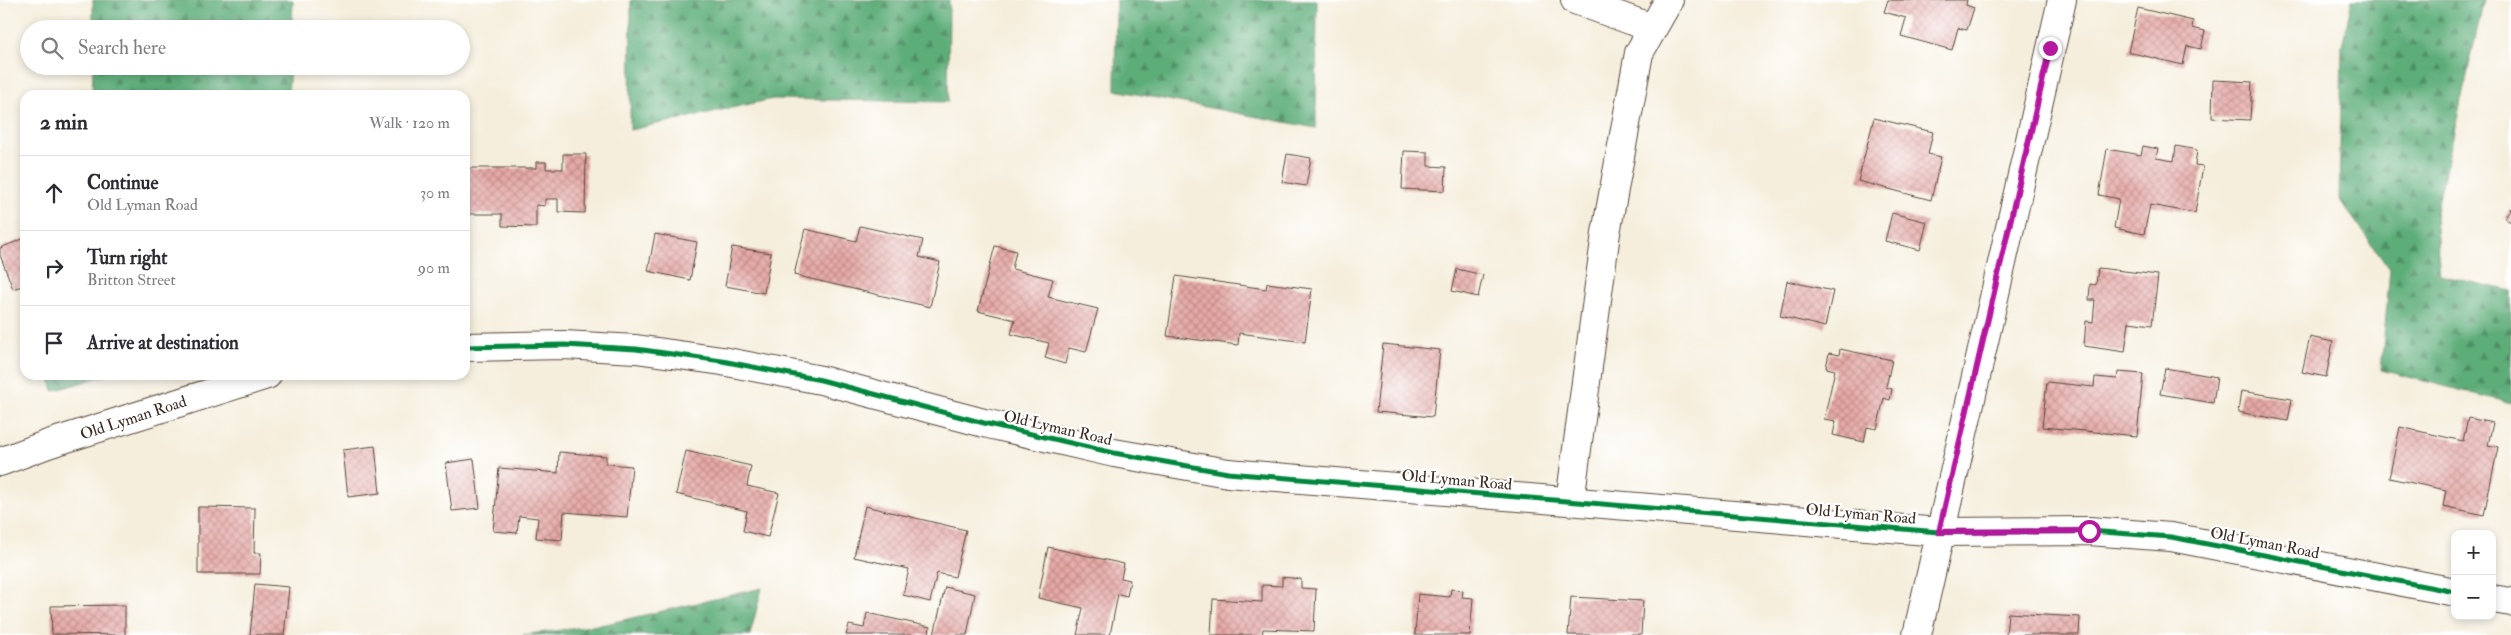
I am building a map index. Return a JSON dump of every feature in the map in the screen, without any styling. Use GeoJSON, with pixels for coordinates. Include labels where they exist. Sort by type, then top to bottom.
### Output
{"type":"FeatureCollection","features":[{"type":"Feature","properties":{"kind":"street"},"geometry":{"type":"LineString","coordinates":[[1575,0],[1652,28]]}},
{"type":"Feature","properties":{"kind":"street"},"geometry":{"type":"LineString","coordinates":[[1570,501],[1606,232],[1639,53],[1669,0]]}},
{"type":"Feature","properties":{"kind":"street"},"geometry":{"type":"LineString","coordinates":[[1917,635],[2062,0]]}},
{"type":"Feature","properties":{"kind":"street","name":"Old Lyman Road"},"geometry":{"type":"LineString","coordinates":[[470,347],[564,345],[664,353],[821,380],[984,423],[1114,454],[1228,473],[1939,532],[2089,531],[2171,537],[2451,591]]}},
{"type":"Feature","properties":{"kind":"street","name":"Old Lyman Road"},"geometry":{"type":"LineString","coordinates":[[0,462],[48,444],[250,380]]}},
{"type":"Feature","properties":{"kind":"street"},"geometry":{"type":"LineString","coordinates":[[2496,600],[2511,602]]}},
{"type":"Feature","properties":{"kind":"green space"},"geometry":{"type":"Polygon","coordinates":[[[93,0],[293,0],[292,20],[93,20],[93,0]]]}},
{"type":"Feature","properties":{"kind":"green space"},"geometry":{"type":"Polygon","coordinates":[[[631,0],[949,0],[948,102],[773,99],[630,130],[631,0]]]}},
{"type":"Feature","properties":{"kind":"green space"},"geometry":{"type":"Polygon","coordinates":[[[1116,0],[1317,0],[1316,128],[1115,90],[1116,0]]]}},
{"type":"Feature","properties":{"kind":"green space"},"geometry":{"type":"Polygon","coordinates":[[[2352,0],[2484,0],[2435,216],[2440,275],[2511,291],[2511,403],[2381,370],[2390,269],[2339,199],[2342,47],[2352,0]]]}},
{"type":"Feature","properties":{"kind":"green space"},"geometry":{"type":"Polygon","coordinates":[[[93,75],[289,75],[288,90],[92,90],[93,75]]]}},
{"type":"Feature","properties":{"kind":"green space"},"geometry":{"type":"Polygon","coordinates":[[[50,380],[90,380],[53,391],[50,380]]]}},
{"type":"Feature","properties":{"kind":"green space"},"geometry":{"type":"Polygon","coordinates":[[[762,588],[750,635],[523,635],[606,624],[762,588]]]}},
{"type":"Feature","properties":{"kind":"building"},"geometry":{"type":"Polygon","coordinates":[[[1888,0],[1967,0],[1966,5],[1974,8],[1967,30],[1958,28],[1952,50],[1901,36],[1906,18],[1884,12],[1888,0]]]}},
{"type":"Feature","properties":{"kind":"building"},"geometry":{"type":"Polygon","coordinates":[[[2138,8],[2193,21],[2192,28],[2205,31],[2201,49],[2187,46],[2183,65],[2128,52],[2138,8]]]}},
{"type":"Feature","properties":{"kind":"building"},"geometry":{"type":"Polygon","coordinates":[[[2213,80],[2252,82],[2250,120],[2212,118],[2213,80]]]}},
{"type":"Feature","properties":{"kind":"building"},"geometry":{"type":"Polygon","coordinates":[[[1874,118],[1933,132],[1928,154],[1941,157],[1931,200],[1858,181],[1874,118]]]}},
{"type":"Feature","properties":{"kind":"building"},"geometry":{"type":"Polygon","coordinates":[[[2143,146],[2158,149],[2156,158],[2174,161],[2176,146],[2197,150],[2195,165],[2203,166],[2195,213],[2150,205],[2144,234],[2114,228],[2119,199],[2099,195],[2107,149],[2141,155],[2143,146]]]}},
{"type":"Feature","properties":{"kind":"building"},"geometry":{"type":"Polygon","coordinates":[[[1404,151],[1428,152],[1428,166],[1446,167],[1445,191],[1402,189],[1404,151]]]}},
{"type":"Feature","properties":{"kind":"building"},"geometry":{"type":"Polygon","coordinates":[[[563,154],[586,154],[585,213],[558,212],[558,199],[545,199],[545,206],[536,205],[536,227],[502,226],[502,214],[470,214],[470,168],[536,168],[536,162],[546,162],[546,169],[563,169],[563,154]]]}},
{"type":"Feature","properties":{"kind":"building"},"geometry":{"type":"Polygon","coordinates":[[[1287,154],[1311,158],[1306,186],[1282,182],[1287,154]]]}},
{"type":"Feature","properties":{"kind":"building"},"geometry":{"type":"Polygon","coordinates":[[[2511,208],[2511,222],[2504,218],[2511,208]]]}},
{"type":"Feature","properties":{"kind":"building"},"geometry":{"type":"Polygon","coordinates":[[[1892,213],[1927,222],[1920,250],[1885,241],[1892,213]]]}},
{"type":"Feature","properties":{"kind":"building"},"geometry":{"type":"Polygon","coordinates":[[[860,226],[923,240],[919,257],[940,262],[930,307],[794,275],[805,229],[856,241],[860,226]]]}},
{"type":"Feature","properties":{"kind":"building"},"geometry":{"type":"Polygon","coordinates":[[[655,234],[697,242],[690,280],[648,271],[655,234]]]}},
{"type":"Feature","properties":{"kind":"building"},"geometry":{"type":"Polygon","coordinates":[[[20,240],[20,287],[13,289],[0,255],[0,248],[20,240]]]}},
{"type":"Feature","properties":{"kind":"building"},"geometry":{"type":"Polygon","coordinates":[[[995,246],[1016,251],[1012,269],[1053,279],[1048,297],[1098,309],[1086,352],[1069,348],[1065,364],[1045,358],[1049,343],[1011,334],[1015,320],[978,311],[995,246]]]}},
{"type":"Feature","properties":{"kind":"building"},"geometry":{"type":"Polygon","coordinates":[[[732,247],[771,253],[764,293],[725,286],[732,247]]]}},
{"type":"Feature","properties":{"kind":"building"},"geometry":{"type":"Polygon","coordinates":[[[2098,268],[2158,275],[2152,325],[2129,322],[2125,352],[2084,346],[2086,321],[2093,322],[2095,300],[2089,300],[2090,284],[2096,285],[2098,268]]]}},
{"type":"Feature","properties":{"kind":"building"},"geometry":{"type":"Polygon","coordinates":[[[1457,269],[1483,275],[1478,297],[1452,291],[1457,269]]]}},
{"type":"Feature","properties":{"kind":"building"},"geometry":{"type":"Polygon","coordinates":[[[1176,276],[1266,289],[1267,283],[1312,289],[1305,342],[1239,333],[1238,345],[1167,336],[1176,276]]]}},
{"type":"Feature","properties":{"kind":"building"},"geometry":{"type":"Polygon","coordinates":[[[1787,281],[1833,291],[1825,327],[1780,316],[1787,281]]]}},
{"type":"Feature","properties":{"kind":"building"},"geometry":{"type":"Polygon","coordinates":[[[2310,337],[2333,342],[2326,377],[2302,372],[2310,337]]]}},
{"type":"Feature","properties":{"kind":"building"},"geometry":{"type":"Polygon","coordinates":[[[1383,344],[1440,350],[1433,417],[1376,412],[1383,344]]]}},
{"type":"Feature","properties":{"kind":"building"},"geometry":{"type":"Polygon","coordinates":[[[1840,349],[1892,360],[1886,387],[1892,389],[1890,400],[1884,398],[1877,429],[1867,427],[1864,442],[1833,435],[1836,421],[1824,419],[1835,370],[1826,368],[1829,353],[1839,355],[1840,349]]]}},
{"type":"Feature","properties":{"kind":"building"},"geometry":{"type":"Polygon","coordinates":[[[2165,368],[2217,377],[2213,403],[2160,394],[2165,368]]]}},
{"type":"Feature","properties":{"kind":"building"},"geometry":{"type":"Polygon","coordinates":[[[2118,372],[2143,374],[2137,436],[2042,427],[2047,382],[2094,387],[2095,377],[2117,379],[2118,372]]]}},
{"type":"Feature","properties":{"kind":"building"},"geometry":{"type":"Polygon","coordinates":[[[2241,391],[2292,399],[2288,421],[2238,412],[2241,391]]]}},
{"type":"Feature","properties":{"kind":"building"},"geometry":{"type":"Polygon","coordinates":[[[2468,418],[2493,423],[2488,445],[2498,447],[2484,515],[2443,506],[2446,490],[2389,478],[2400,427],[2463,441],[2468,418]]]}},
{"type":"Feature","properties":{"kind":"building"},"geometry":{"type":"Polygon","coordinates":[[[375,446],[380,493],[348,497],[343,450],[375,446]]]}},
{"type":"Feature","properties":{"kind":"building"},"geometry":{"type":"Polygon","coordinates":[[[686,451],[751,466],[747,486],[779,493],[768,537],[743,531],[747,511],[676,494],[686,451]]]}},
{"type":"Feature","properties":{"kind":"building"},"geometry":{"type":"Polygon","coordinates":[[[559,452],[606,456],[606,464],[632,466],[627,517],[564,512],[562,540],[536,538],[538,518],[519,516],[517,533],[493,531],[499,468],[558,473],[559,452]]]}},
{"type":"Feature","properties":{"kind":"building"},"geometry":{"type":"Polygon","coordinates":[[[474,459],[480,508],[452,511],[446,463],[474,459]]]}},
{"type":"Feature","properties":{"kind":"building"},"geometry":{"type":"Polygon","coordinates":[[[865,506],[966,530],[955,577],[937,573],[930,602],[903,595],[909,569],[854,557],[865,506]]]}},
{"type":"Feature","properties":{"kind":"building"},"geometry":{"type":"Polygon","coordinates":[[[198,507],[255,508],[254,553],[261,553],[260,574],[198,574],[198,507]]]}},
{"type":"Feature","properties":{"kind":"building"},"geometry":{"type":"Polygon","coordinates":[[[1048,547],[1124,564],[1121,578],[1130,580],[1127,596],[1118,594],[1110,635],[1077,635],[1083,608],[1038,598],[1048,547]]]}},
{"type":"Feature","properties":{"kind":"building"},"geometry":{"type":"Polygon","coordinates":[[[1282,577],[1301,579],[1301,588],[1316,589],[1314,631],[1263,629],[1262,635],[1211,635],[1213,599],[1262,602],[1262,585],[1282,586],[1282,577]]]}},
{"type":"Feature","properties":{"kind":"building"},"geometry":{"type":"Polygon","coordinates":[[[255,584],[289,587],[284,635],[250,635],[255,584]]]}},
{"type":"Feature","properties":{"kind":"building"},"geometry":{"type":"Polygon","coordinates":[[[945,587],[975,594],[967,635],[934,635],[945,587]]]}},
{"type":"Feature","properties":{"kind":"building"},"geometry":{"type":"Polygon","coordinates":[[[1451,589],[1463,591],[1462,597],[1473,598],[1470,635],[1415,635],[1418,594],[1450,597],[1451,589]]]}},
{"type":"Feature","properties":{"kind":"building"},"geometry":{"type":"Polygon","coordinates":[[[1571,597],[1643,601],[1641,635],[1568,635],[1571,597]]]}},
{"type":"Feature","properties":{"kind":"building"},"geometry":{"type":"Polygon","coordinates":[[[125,605],[125,635],[52,634],[51,606],[125,605]]]}},
{"type":"Feature","properties":{"kind":"building"},"geometry":{"type":"Polygon","coordinates":[[[867,613],[930,627],[929,635],[846,635],[849,625],[864,628],[867,613]]]}},
{"type":"Feature","properties":{"kind":"building"},"geometry":{"type":"Polygon","coordinates":[[[2008,613],[2080,617],[2079,635],[2006,635],[2008,613]]]}},
{"type":"Feature","properties":{"kind":"cycle path"},"geometry":{"type":"LineString","coordinates":[[470,347],[564,345],[636,349],[722,361],[821,380],[984,423],[1114,453],[1228,473],[1939,532],[2089,531],[2171,537],[2451,591]]}},
{"type":"Feature","properties":{"kind":"route"},"geometry":{"type":"LineString","coordinates":[[2050,48],[2014,212],[1939,532],[2089,531]]}}]}
